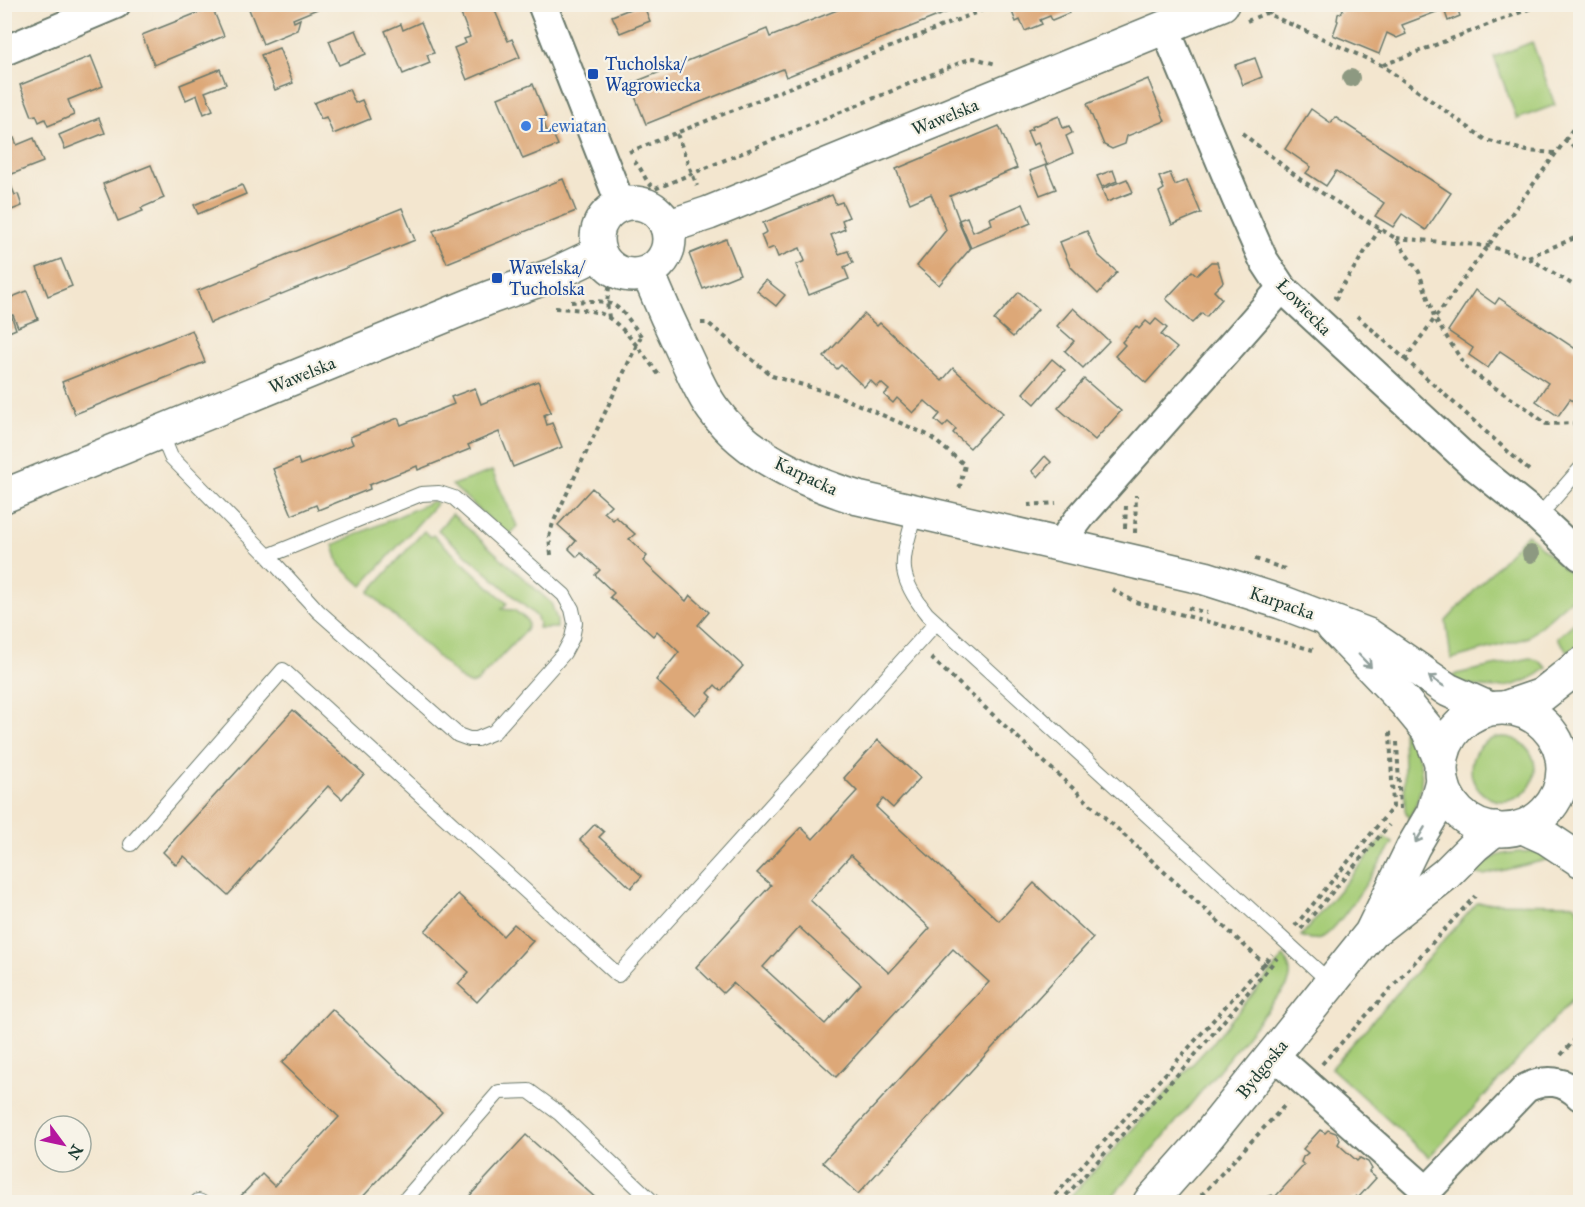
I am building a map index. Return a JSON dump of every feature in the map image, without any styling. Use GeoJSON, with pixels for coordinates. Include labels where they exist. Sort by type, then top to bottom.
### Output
{"type":"FeatureCollection","features":[{"type":"Feature","properties":{"kind":"street"},"geometry":{"type":"LineString","coordinates":[[4,51],[116,4]]}},
{"type":"Feature","properties":{"kind":"street"},"geometry":{"type":"LineString","coordinates":[[542,4],[607,205],[610,210],[598,230],[596,250],[625,275],[637,276],[657,267],[664,258],[669,238],[662,217],[654,209],[644,204],[607,205]]}},
{"type":"Feature","properties":{"kind":"street","name":"Wawelska"},"geometry":{"type":"LineString","coordinates":[[667,227],[709,213],[1165,28],[1233,13]]}},
{"type":"Feature","properties":{"kind":"street","name":"Łowiecka"},"geometry":{"type":"LineString","coordinates":[[1165,28],[1245,219],[1263,259],[1282,288],[1472,463],[1581,556]]}},
{"type":"Feature","properties":{"kind":"street","name":"Wawelska"},"geometry":{"type":"LineString","coordinates":[[4,496],[491,297],[553,275],[596,250]]}},
{"type":"Feature","properties":{"kind":"street","name":"Karpacka"},"geometry":{"type":"LineString","coordinates":[[648,273],[703,394],[725,424],[748,444],[794,474],[837,491],[915,512],[1205,578],[1281,602],[1368,634],[1449,690],[1497,708]]}},
{"type":"Feature","properties":{"kind":"street"},"geometry":{"type":"LineString","coordinates":[[1064,546],[1069,532],[1081,516],[1282,288]]}},
{"type":"Feature","properties":{"kind":"street","name":"Karpacka"},"geometry":{"type":"LineString","coordinates":[[1325,619],[1404,701],[1428,730],[1441,772]]}},
{"type":"Feature","properties":{"kind":"street"},"geometry":{"type":"LineString","coordinates":[[1581,665],[1542,695],[1470,716],[1456,728],[1446,744],[1441,772],[1448,799],[1474,824],[1509,828],[1547,838],[1581,860]]}},
{"type":"Feature","properties":{"kind":"street"},"geometry":{"type":"LineString","coordinates":[[1497,708],[1525,711],[1539,719],[1551,730],[1559,744],[1563,772],[1581,811]]}},
{"type":"Feature","properties":{"kind":"street"},"geometry":{"type":"LineString","coordinates":[[1509,828],[1537,820],[1550,808],[1581,726]]}},
{"type":"Feature","properties":{"kind":"street","name":"Bydgoska"},"geometry":{"type":"LineString","coordinates":[[1150,1203],[1203,1142],[1371,933],[1413,847],[1433,813],[1441,772]]}},
{"type":"Feature","properties":{"kind":"street","name":"Bydgoska"},"geometry":{"type":"LineString","coordinates":[[1371,933],[1446,874],[1474,846],[1509,828]]}},
{"type":"Feature","properties":{"kind":"street"},"geometry":{"type":"LineString","coordinates":[[1273,1054],[1422,1197],[1526,1088],[1546,1081],[1557,1082],[1581,1096]]}},
{"type":"Feature","properties":{"kind":"lane"},"geometry":{"type":"LineString","coordinates":[[161,433],[171,457],[268,556],[318,611],[458,735],[469,739],[481,738],[494,732],[564,653],[575,628],[572,609],[564,595],[453,498],[439,493],[421,494],[268,556]]}},
{"type":"Feature","properties":{"kind":"lane"},"geometry":{"type":"LineString","coordinates":[[1538,517],[1581,470]]}},
{"type":"Feature","properties":{"kind":"lane"},"geometry":{"type":"LineString","coordinates":[[915,512],[904,553],[904,578],[913,596],[936,623],[1331,983]]}},
{"type":"Feature","properties":{"kind":"lane"},"geometry":{"type":"LineString","coordinates":[[131,844],[283,670],[618,975],[936,623]]}},
{"type":"Feature","properties":{"kind":"lane"},"geometry":{"type":"LineString","coordinates":[[404,1203],[499,1092],[529,1091],[559,1113],[653,1203]]}},
{"type":"Feature","properties":{"kind":"path"},"geometry":{"type":"LineString","coordinates":[[1233,13],[1266,13],[1287,4]]}},
{"type":"Feature","properties":{"kind":"path"},"geometry":{"type":"LineString","coordinates":[[1383,66],[1542,4]]}},
{"type":"Feature","properties":{"kind":"path"},"geometry":{"type":"LineString","coordinates":[[628,152],[990,7]]}},
{"type":"Feature","properties":{"kind":"path"},"geometry":{"type":"LineString","coordinates":[[1266,13],[1383,66],[1486,140],[1527,151],[1556,154]]}},
{"type":"Feature","properties":{"kind":"path"},"geometry":{"type":"LineString","coordinates":[[624,143],[639,165],[646,182],[655,189],[964,61],[974,58],[1003,66]]}},
{"type":"Feature","properties":{"kind":"path"},"geometry":{"type":"LineString","coordinates":[[1405,359],[1581,118]]}},
{"type":"Feature","properties":{"kind":"path"},"geometry":{"type":"LineString","coordinates":[[1242,133],[1301,180],[1395,238],[1419,272],[1435,319],[1468,370],[1529,410],[1546,424],[1581,423]]}},
{"type":"Feature","properties":{"kind":"path"},"geometry":{"type":"LineString","coordinates":[[677,134],[691,174],[709,213]]}},
{"type":"Feature","properties":{"kind":"path"},"geometry":{"type":"LineString","coordinates":[[1565,141],[1581,151]]}},
{"type":"Feature","properties":{"kind":"path"},"geometry":{"type":"LineString","coordinates":[[607,205],[591,213],[596,250],[610,279],[607,302],[610,319]]}},
{"type":"Feature","properties":{"kind":"path"},"geometry":{"type":"LineString","coordinates":[[1344,304],[1335,297],[1380,229]]}},
{"type":"Feature","properties":{"kind":"path"},"geometry":{"type":"LineString","coordinates":[[1527,257],[1580,234],[1581,254]]}},
{"type":"Feature","properties":{"kind":"path"},"geometry":{"type":"LineString","coordinates":[[1395,238],[1488,246],[1527,257],[1581,289]]}},
{"type":"Feature","properties":{"kind":"path"},"geometry":{"type":"LineString","coordinates":[[589,312],[599,313],[610,319],[642,354]]}},
{"type":"Feature","properties":{"kind":"path"},"geometry":{"type":"LineString","coordinates":[[1353,312],[1557,496]]}},
{"type":"Feature","properties":{"kind":"path"},"geometry":{"type":"LineString","coordinates":[[694,323],[708,323],[772,376],[834,394],[928,435],[965,465],[959,490]]}},
{"type":"Feature","properties":{"kind":"path"},"geometry":{"type":"LineString","coordinates":[[548,581],[553,569],[549,537],[553,523],[641,336]]}},
{"type":"Feature","properties":{"kind":"path"},"geometry":{"type":"LineString","coordinates":[[948,487],[970,492]]}},
{"type":"Feature","properties":{"kind":"path"},"geometry":{"type":"LineString","coordinates":[[1133,490],[1136,501],[1134,538]]}},
{"type":"Feature","properties":{"kind":"path"},"geometry":{"type":"LineString","coordinates":[[1026,505],[1061,502]]}},
{"type":"Feature","properties":{"kind":"path"},"geometry":{"type":"LineString","coordinates":[[1177,605],[1212,614]]}},
{"type":"Feature","properties":{"kind":"path"},"geometry":{"type":"LineString","coordinates":[[1152,607],[1270,637],[1319,653]]}},
{"type":"Feature","properties":{"kind":"path"},"geometry":{"type":"LineString","coordinates":[[916,645],[1269,968]]}},
{"type":"Feature","properties":{"kind":"path"},"geometry":{"type":"LineString","coordinates":[[1291,931],[1393,807],[1390,728],[1396,733],[1399,764],[1401,801],[1396,816]]}},
{"type":"Feature","properties":{"kind":"path"},"geometry":{"type":"LineString","coordinates":[[1297,934],[1391,822]]}},
{"type":"Feature","properties":{"kind":"path"},"geometry":{"type":"LineString","coordinates":[[1380,823],[1386,827]]}},
{"type":"Feature","properties":{"kind":"path"},"geometry":{"type":"LineString","coordinates":[[1316,1071],[1475,896]]}},
{"type":"Feature","properties":{"kind":"path"},"geometry":{"type":"LineString","coordinates":[[1049,1203],[1276,948]]}},
{"type":"Feature","properties":{"kind":"path"},"geometry":{"type":"LineString","coordinates":[[1060,1203],[1189,1062],[1281,954]]}},
{"type":"Feature","properties":{"kind":"path"},"geometry":{"type":"LineString","coordinates":[[1195,1203],[1288,1102]]}},
{"type":"Feature","properties":{"kind":"green space"},"geometry":{"type":"Polygon","coordinates":[[[1532,42],[1555,105],[1517,119],[1494,57],[1532,42]]]}},
{"type":"Feature","properties":{"kind":"green space"},"geometry":{"type":"Polygon","coordinates":[[[492,471],[517,526],[509,537],[452,485],[492,471]]]}},
{"type":"Feature","properties":{"kind":"green space"},"geometry":{"type":"Polygon","coordinates":[[[433,501],[437,503],[362,586],[339,565],[333,545],[433,501]]]}},
{"type":"Feature","properties":{"kind":"green space"},"geometry":{"type":"Polygon","coordinates":[[[452,514],[551,603],[557,620],[557,628],[538,628],[539,623],[536,616],[438,530],[452,514]]]}},
{"type":"Feature","properties":{"kind":"green space"},"geometry":{"type":"Polygon","coordinates":[[[424,531],[431,537],[433,535],[507,603],[502,609],[514,610],[527,620],[526,630],[476,683],[469,684],[463,681],[369,592],[424,531]]]}},
{"type":"Feature","properties":{"kind":"green space"},"geometry":{"type":"Polygon","coordinates":[[[1527,534],[1580,583],[1580,591],[1527,638],[1451,659],[1446,621],[1527,534]]]}},
{"type":"Feature","properties":{"kind":"green space"},"geometry":{"type":"Polygon","coordinates":[[[1580,618],[1580,643],[1569,652],[1557,638],[1580,618]]]}},
{"type":"Feature","properties":{"kind":"green space"},"geometry":{"type":"Polygon","coordinates":[[[1530,658],[1539,661],[1547,668],[1524,682],[1488,688],[1450,679],[1456,674],[1530,658]]]}},
{"type":"Feature","properties":{"kind":"green space"},"geometry":{"type":"Polygon","coordinates":[[[1403,728],[1416,751],[1421,772],[1419,795],[1409,819],[1405,810],[1403,728]]]}},
{"type":"Feature","properties":{"kind":"green space"},"geometry":{"type":"Polygon","coordinates":[[[1497,737],[1509,737],[1526,746],[1533,757],[1535,769],[1533,781],[1526,792],[1509,801],[1497,801],[1485,796],[1476,787],[1471,775],[1471,763],[1476,751],[1485,742],[1497,737]]]}},
{"type":"Feature","properties":{"kind":"green space"},"geometry":{"type":"Polygon","coordinates":[[[1384,837],[1393,843],[1339,921],[1323,937],[1312,939],[1301,936],[1384,837]]]}},
{"type":"Feature","properties":{"kind":"green space"},"geometry":{"type":"Polygon","coordinates":[[[1536,851],[1554,858],[1484,875],[1473,874],[1495,857],[1509,853],[1536,851]]]}},
{"type":"Feature","properties":{"kind":"green space"},"geometry":{"type":"Polygon","coordinates":[[[1477,903],[1574,904],[1580,911],[1580,991],[1429,1157],[1331,1068],[1477,903]]]}},
{"type":"Feature","properties":{"kind":"green space"},"geometry":{"type":"Polygon","coordinates":[[[1284,956],[1290,971],[1287,986],[1176,1123],[1107,1202],[1065,1202],[1213,1042],[1284,956]]]}},
{"type":"Feature","properties":{"kind":"building"},"geometry":{"type":"Polygon","coordinates":[[[247,4],[327,5],[293,19],[294,22],[300,19],[297,30],[263,44],[247,4]]]}},
{"type":"Feature","properties":{"kind":"building"},"geometry":{"type":"Polygon","coordinates":[[[457,4],[492,4],[508,41],[512,39],[520,57],[467,80],[454,48],[466,43],[464,39],[470,37],[457,4]]]}},
{"type":"Feature","properties":{"kind":"building"},"geometry":{"type":"Polygon","coordinates":[[[643,4],[650,21],[620,33],[612,16],[643,4]]]}},
{"type":"Feature","properties":{"kind":"building"},"geometry":{"type":"Polygon","coordinates":[[[852,4],[953,5],[948,7],[950,11],[786,77],[783,69],[646,124],[630,84],[767,29],[770,37],[852,4]]]}},
{"type":"Feature","properties":{"kind":"building"},"geometry":{"type":"Polygon","coordinates":[[[1009,4],[1065,4],[1069,13],[1052,20],[1050,16],[1040,20],[1042,24],[1025,31],[1020,20],[1016,22],[1009,4]]]}},
{"type":"Feature","properties":{"kind":"building"},"geometry":{"type":"Polygon","coordinates":[[[1345,4],[1456,4],[1460,16],[1448,21],[1444,9],[1402,25],[1406,34],[1397,38],[1387,33],[1379,54],[1333,35],[1338,14],[1342,12],[1345,4]]]}},
{"type":"Feature","properties":{"kind":"building"},"geometry":{"type":"Polygon","coordinates":[[[212,7],[224,36],[154,65],[142,35],[212,7]]]}},
{"type":"Feature","properties":{"kind":"building"},"geometry":{"type":"Polygon","coordinates":[[[421,22],[434,53],[427,55],[430,63],[403,74],[385,31],[401,24],[403,30],[421,22]]]}},
{"type":"Feature","properties":{"kind":"building"},"geometry":{"type":"Polygon","coordinates":[[[356,30],[366,54],[339,65],[329,41],[356,30]]]}},
{"type":"Feature","properties":{"kind":"building"},"geometry":{"type":"Polygon","coordinates":[[[279,48],[293,83],[275,90],[261,55],[279,48]]]}},
{"type":"Feature","properties":{"kind":"building"},"geometry":{"type":"Polygon","coordinates":[[[91,56],[103,86],[68,100],[74,115],[48,126],[45,119],[39,122],[36,115],[32,116],[20,85],[91,56]]]}},
{"type":"Feature","properties":{"kind":"building"},"geometry":{"type":"Polygon","coordinates":[[[1255,58],[1262,77],[1243,85],[1235,65],[1255,58]]]}},
{"type":"Feature","properties":{"kind":"building"},"geometry":{"type":"Polygon","coordinates":[[[220,69],[226,84],[205,92],[213,110],[204,114],[197,95],[186,100],[180,85],[220,69]]]}},
{"type":"Feature","properties":{"kind":"building"},"geometry":{"type":"Polygon","coordinates":[[[1148,79],[1165,121],[1127,136],[1125,144],[1112,149],[1104,145],[1087,104],[1148,79]]]}},
{"type":"Feature","properties":{"kind":"building"},"geometry":{"type":"Polygon","coordinates":[[[533,84],[546,117],[542,118],[548,134],[552,132],[558,145],[523,159],[498,98],[533,84]]]}},
{"type":"Feature","properties":{"kind":"building"},"geometry":{"type":"Polygon","coordinates":[[[349,89],[355,103],[362,100],[370,119],[333,134],[326,117],[321,119],[314,103],[349,89]]]}},
{"type":"Feature","properties":{"kind":"building"},"geometry":{"type":"Polygon","coordinates":[[[1311,109],[1331,123],[1335,117],[1451,193],[1426,230],[1402,214],[1393,227],[1375,216],[1384,203],[1336,171],[1326,186],[1306,173],[1311,167],[1285,149],[1311,109]]]}},
{"type":"Feature","properties":{"kind":"building"},"geometry":{"type":"Polygon","coordinates":[[[1059,116],[1063,128],[1069,126],[1072,133],[1066,136],[1073,153],[1047,165],[1038,143],[1033,145],[1027,131],[1032,129],[1031,127],[1059,116]]]}},
{"type":"Feature","properties":{"kind":"building"},"geometry":{"type":"Polygon","coordinates":[[[99,118],[105,133],[65,149],[59,135],[99,118]]]}},
{"type":"Feature","properties":{"kind":"building"},"geometry":{"type":"Polygon","coordinates":[[[999,126],[1017,168],[950,196],[970,249],[939,285],[917,266],[946,230],[945,227],[931,194],[910,203],[896,169],[999,126]]]}},
{"type":"Feature","properties":{"kind":"building"},"geometry":{"type":"Polygon","coordinates":[[[14,138],[17,145],[34,138],[43,162],[7,176],[22,206],[4,213],[4,141],[14,138]]]}},
{"type":"Feature","properties":{"kind":"building"},"geometry":{"type":"Polygon","coordinates":[[[151,165],[164,198],[141,208],[143,211],[118,221],[103,184],[151,165]]]}},
{"type":"Feature","properties":{"kind":"building"},"geometry":{"type":"Polygon","coordinates":[[[1046,165],[1056,189],[1040,195],[1030,171],[1046,165]]]}},
{"type":"Feature","properties":{"kind":"building"},"geometry":{"type":"Polygon","coordinates":[[[1113,170],[1117,181],[1102,187],[1097,176],[1113,170]]]}},
{"type":"Feature","properties":{"kind":"building"},"geometry":{"type":"Polygon","coordinates":[[[1170,173],[1175,185],[1187,180],[1201,213],[1172,225],[1159,192],[1164,189],[1159,177],[1170,173]]]}},
{"type":"Feature","properties":{"kind":"building"},"geometry":{"type":"Polygon","coordinates":[[[563,179],[576,211],[447,263],[433,231],[563,179]]]}},
{"type":"Feature","properties":{"kind":"building"},"geometry":{"type":"Polygon","coordinates":[[[1127,179],[1133,192],[1107,202],[1102,189],[1127,179]]]}},
{"type":"Feature","properties":{"kind":"building"},"geometry":{"type":"Polygon","coordinates":[[[242,185],[246,194],[198,214],[194,205],[242,185]]]}},
{"type":"Feature","properties":{"kind":"building"},"geometry":{"type":"Polygon","coordinates":[[[832,195],[836,204],[842,202],[849,217],[842,220],[845,229],[831,235],[839,254],[848,251],[853,263],[844,267],[849,279],[809,295],[796,265],[805,261],[800,248],[778,257],[774,247],[767,250],[761,235],[767,232],[763,223],[832,195]]]}},
{"type":"Feature","properties":{"kind":"building"},"geometry":{"type":"Polygon","coordinates":[[[1023,204],[1031,223],[971,248],[959,220],[967,217],[973,232],[992,224],[990,218],[1023,204]]]}},
{"type":"Feature","properties":{"kind":"building"},"geometry":{"type":"Polygon","coordinates":[[[402,208],[415,240],[210,323],[197,291],[402,208]]]}},
{"type":"Feature","properties":{"kind":"building"},"geometry":{"type":"Polygon","coordinates":[[[1087,231],[1098,255],[1117,272],[1098,294],[1070,266],[1060,242],[1087,231]]]}},
{"type":"Feature","properties":{"kind":"building"},"geometry":{"type":"Polygon","coordinates":[[[726,239],[740,274],[703,289],[689,254],[726,239]]]}},
{"type":"Feature","properties":{"kind":"building"},"geometry":{"type":"Polygon","coordinates":[[[61,259],[72,286],[48,296],[37,268],[61,259]]]}},
{"type":"Feature","properties":{"kind":"building"},"geometry":{"type":"Polygon","coordinates":[[[1211,262],[1217,262],[1223,282],[1214,291],[1222,299],[1206,317],[1202,313],[1192,323],[1166,299],[1192,271],[1197,275],[1211,262]]]}},
{"type":"Feature","properties":{"kind":"building"},"geometry":{"type":"Polygon","coordinates":[[[766,280],[785,295],[776,306],[757,291],[766,280]]]}},
{"type":"Feature","properties":{"kind":"building"},"geometry":{"type":"Polygon","coordinates":[[[1475,290],[1495,304],[1499,298],[1580,352],[1580,406],[1570,399],[1558,416],[1536,401],[1548,383],[1500,351],[1488,368],[1469,355],[1473,348],[1448,331],[1475,290]]]}},
{"type":"Feature","properties":{"kind":"building"},"geometry":{"type":"Polygon","coordinates":[[[27,291],[38,319],[18,327],[11,315],[16,329],[4,334],[4,300],[8,309],[10,308],[7,299],[27,291]]]}},
{"type":"Feature","properties":{"kind":"building"},"geometry":{"type":"Polygon","coordinates":[[[1019,292],[1038,309],[1013,337],[994,320],[1019,292]]]}},
{"type":"Feature","properties":{"kind":"building"},"geometry":{"type":"Polygon","coordinates":[[[1073,308],[1109,341],[1083,368],[1065,351],[1074,341],[1057,326],[1073,308]]]}},
{"type":"Feature","properties":{"kind":"building"},"geometry":{"type":"Polygon","coordinates":[[[864,314],[877,326],[880,323],[942,381],[953,368],[1003,413],[970,448],[953,433],[956,429],[948,422],[943,427],[935,420],[940,414],[925,401],[913,413],[897,398],[893,403],[884,395],[889,390],[881,383],[877,387],[870,380],[864,387],[841,365],[837,369],[824,357],[864,314]]]}},
{"type":"Feature","properties":{"kind":"building"},"geometry":{"type":"Polygon","coordinates":[[[1156,319],[1167,328],[1161,335],[1177,348],[1146,383],[1115,356],[1125,345],[1122,342],[1136,326],[1139,329],[1146,321],[1151,325],[1156,319]]]}},
{"type":"Feature","properties":{"kind":"building"},"geometry":{"type":"Polygon","coordinates":[[[192,330],[205,362],[75,414],[62,382],[192,330]]]}},
{"type":"Feature","properties":{"kind":"building"},"geometry":{"type":"Polygon","coordinates":[[[1052,359],[1065,370],[1035,404],[1023,393],[1052,359]]]}},
{"type":"Feature","properties":{"kind":"building"},"geometry":{"type":"Polygon","coordinates":[[[1084,379],[1121,411],[1095,440],[1058,408],[1084,379]]]}},
{"type":"Feature","properties":{"kind":"building"},"geometry":{"type":"Polygon","coordinates":[[[538,381],[551,412],[544,415],[547,425],[552,423],[562,447],[513,467],[499,432],[468,445],[470,449],[418,470],[417,466],[369,485],[370,489],[318,510],[316,505],[292,515],[273,469],[298,459],[300,465],[351,445],[353,444],[350,437],[398,418],[401,425],[454,404],[451,397],[475,388],[481,404],[538,381]]]}},
{"type":"Feature","properties":{"kind":"building"},"geometry":{"type":"Polygon","coordinates":[[[1045,456],[1051,462],[1038,477],[1032,471],[1045,456]]]}},
{"type":"Feature","properties":{"kind":"building"},"geometry":{"type":"Polygon","coordinates":[[[592,488],[611,505],[604,512],[613,520],[616,517],[635,534],[629,539],[647,556],[643,561],[686,601],[690,595],[709,612],[698,625],[743,666],[721,691],[715,685],[708,693],[712,697],[695,715],[656,680],[679,652],[657,631],[653,636],[610,597],[614,593],[595,575],[600,570],[581,553],[577,557],[569,549],[576,541],[558,525],[592,488]]]}},
{"type":"Feature","properties":{"kind":"building"},"geometry":{"type":"Polygon","coordinates":[[[293,710],[364,774],[342,799],[328,786],[228,895],[184,856],[176,865],[163,852],[293,710]]]}},
{"type":"Feature","properties":{"kind":"building"},"geometry":{"type":"Polygon","coordinates":[[[878,740],[920,778],[893,808],[883,799],[876,807],[999,921],[1034,883],[1093,938],[858,1194],[823,1162],[989,982],[953,949],[836,1077],[733,983],[723,993],[696,967],[771,885],[757,873],[801,827],[813,839],[857,791],[844,778],[878,740]],[[851,855],[810,900],[889,973],[930,928],[851,855]],[[799,927],[763,967],[825,1024],[861,984],[799,927]]]}},
{"type":"Feature","properties":{"kind":"building"},"geometry":{"type":"Polygon","coordinates":[[[595,824],[604,832],[599,837],[642,876],[631,888],[580,840],[595,824]]]}},
{"type":"Feature","properties":{"kind":"building"},"geometry":{"type":"Polygon","coordinates":[[[458,894],[503,936],[514,924],[533,941],[477,1002],[458,984],[469,972],[425,931],[458,894]]]}},
{"type":"Feature","properties":{"kind":"building"},"geometry":{"type":"Polygon","coordinates":[[[332,1009],[442,1112],[358,1202],[239,1202],[237,1200],[262,1174],[274,1186],[339,1117],[282,1063],[332,1009]]]}},
{"type":"Feature","properties":{"kind":"building"},"geometry":{"type":"Polygon","coordinates":[[[1320,1130],[1325,1133],[1328,1130],[1336,1133],[1340,1140],[1338,1144],[1357,1161],[1360,1158],[1368,1162],[1372,1169],[1369,1172],[1376,1178],[1358,1198],[1356,1196],[1350,1202],[1264,1202],[1266,1197],[1272,1195],[1275,1197],[1304,1165],[1301,1162],[1308,1153],[1303,1149],[1320,1130]]]}},
{"type":"Feature","properties":{"kind":"building"},"geometry":{"type":"Polygon","coordinates":[[[526,1135],[600,1202],[464,1202],[526,1135]]]}},
{"type":"Feature","properties":{"kind":"place","name":"Tucholska/ Wągrowiecka"},"geometry":{"type":"Point","coordinates":[593,74]}},
{"type":"Feature","properties":{"kind":"place","name":"Lewiatan"},"geometry":{"type":"Point","coordinates":[526,126]}},
{"type":"Feature","properties":{"kind":"place","name":"Wawelska/ Tucholska"},"geometry":{"type":"Point","coordinates":[497,278]}}]}
